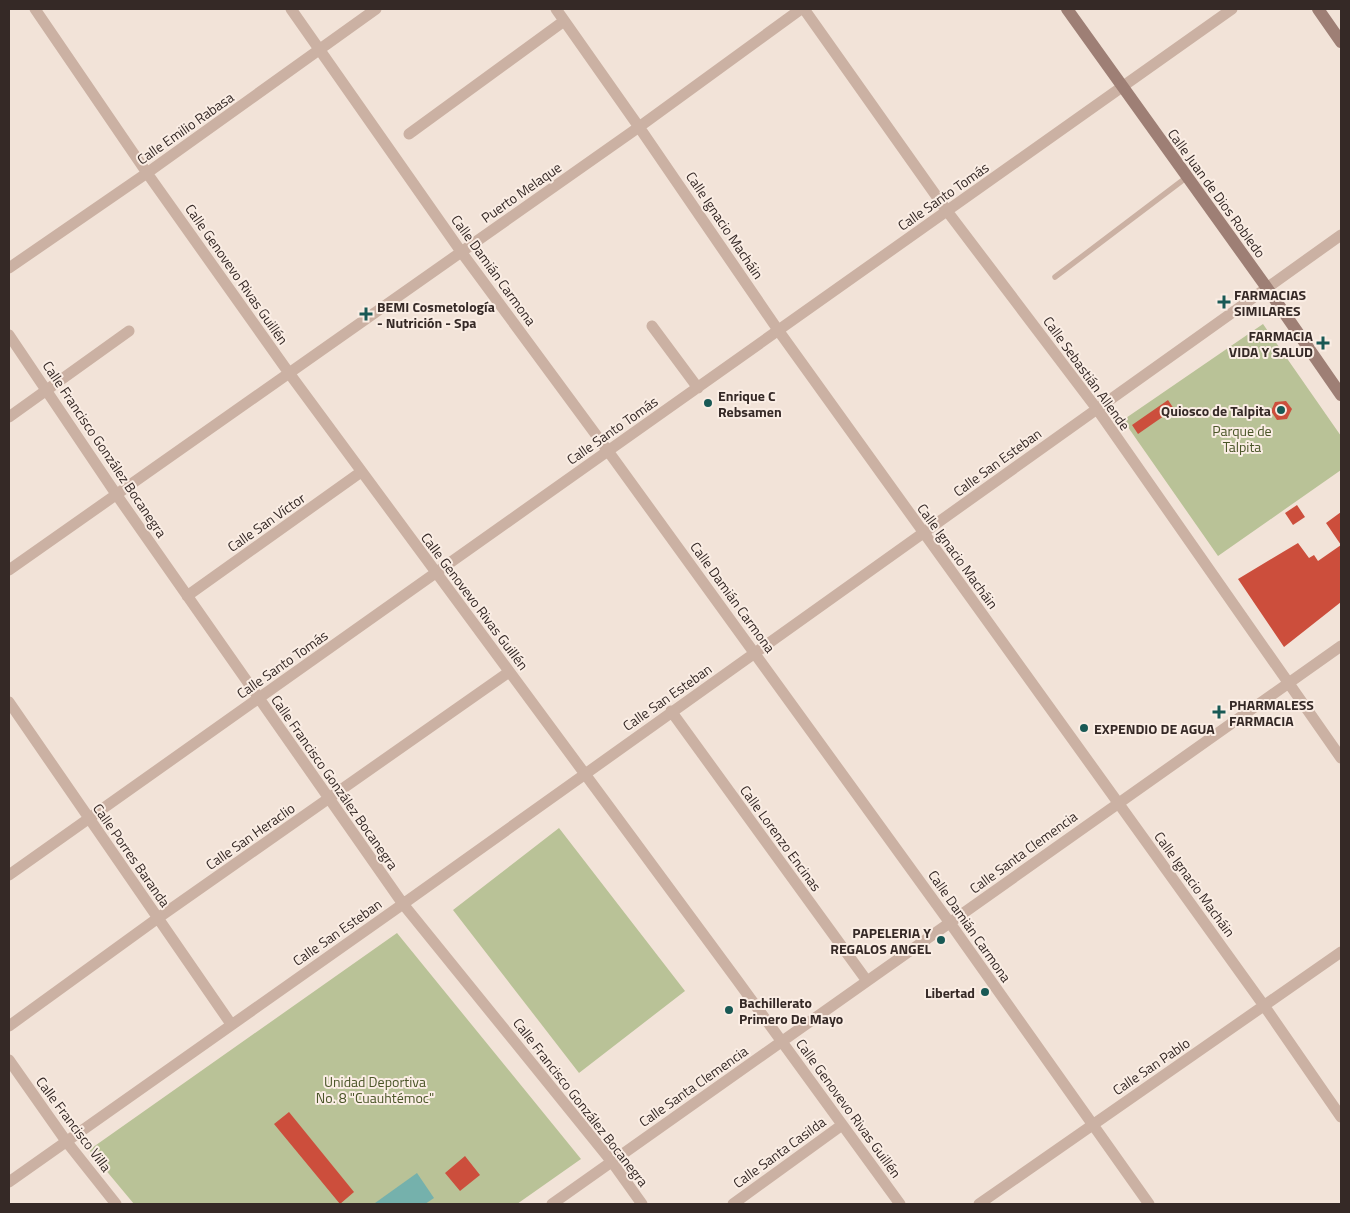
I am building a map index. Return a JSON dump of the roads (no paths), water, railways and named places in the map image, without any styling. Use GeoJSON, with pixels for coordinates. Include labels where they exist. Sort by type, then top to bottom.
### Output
{"type":"FeatureCollection","features":[{"type":"Feature","properties":{"kind":"street","name":"Calle Genovevo Rivas Guillén"},"geometry":{"type":"LineString","coordinates":[[36,9],[147,173],[289,373],[435,573],[585,773],[900,1204]]}},
{"type":"Feature","properties":{"kind":"street","name":"Calle Damián Carmona"},"geometry":{"type":"LineString","coordinates":[[291,9],[462,252],[950,923],[1149,1204]]}},
{"type":"Feature","properties":{"kind":"street","name":"Calle Emilio Rabasa"},"geometry":{"type":"LineString","coordinates":[[9,268],[147,173],[376,9]]}},
{"type":"Feature","properties":{"kind":"street","name":"Calle Ignacio Macháin"},"geometry":{"type":"LineString","coordinates":[[556,9],[778,330],[1265,1007],[1341,1117]]}},
{"type":"Feature","properties":{"kind":"street","name":"Puerto Melaque"},"geometry":{"type":"LineString","coordinates":[[9,570],[639,127],[801,9]]}},
{"type":"Feature","properties":{"kind":"street","name":"Calle Sebastián Allende"},"geometry":{"type":"LineString","coordinates":[[804,9],[947,211],[1097,409],[1341,758]]}},
{"type":"Feature","properties":{"kind":"street","name":"Calle Juan de Dios Robledo"},"geometry":{"type":"LineString","coordinates":[[1066,9],[1267,288],[1341,395]]}},
{"type":"Feature","properties":{"kind":"street","name":"Calle Santo Tomás"},"geometry":{"type":"LineString","coordinates":[[9,875],[1232,9]]}},
{"type":"Feature","properties":{"kind":"street"},"geometry":{"type":"LineString","coordinates":[[1318,9],[1341,42]]}},
{"type":"Feature","properties":{"kind":"street"},"geometry":{"type":"LineString","coordinates":[[409,134],[564,21]]}},
{"type":"Feature","properties":{"kind":"street","name":"Calle San Esteban"},"geometry":{"type":"LineString","coordinates":[[9,1182],[403,904],[1341,235]]}},
{"type":"Feature","properties":{"kind":"street"},"geometry":{"type":"LineString","coordinates":[[652,326],[698,388]]}},
{"type":"Feature","properties":{"kind":"street"},"geometry":{"type":"LineString","coordinates":[[9,418],[129,331]]}},
{"type":"Feature","properties":{"kind":"street","name":"Calle Francisco González Bocanegra"},"geometry":{"type":"LineString","coordinates":[[9,335],[116,494],[403,904],[612,1162],[642,1204]]}},
{"type":"Feature","properties":{"kind":"street","name":"Calle San Víctor"},"geometry":{"type":"LineString","coordinates":[[187,596],[362,472]]}},
{"type":"Feature","properties":{"kind":"street","name":"Calle Santa Clemencia"},"geometry":{"type":"LineString","coordinates":[[552,1204],[1341,646]]}},
{"type":"Feature","properties":{"kind":"street","name":"Calle San Heraclio"},"geometry":{"type":"LineString","coordinates":[[9,1026],[158,918],[509,672]]}},
{"type":"Feature","properties":{"kind":"street","name":"Calle Porres Baranda"},"geometry":{"type":"LineString","coordinates":[[9,702],[231,1024]]}},
{"type":"Feature","properties":{"kind":"street","name":"Calle Lorenzo Encinas"},"geometry":{"type":"LineString","coordinates":[[672,711],[867,981]]}},
{"type":"Feature","properties":{"kind":"street","name":"Calle San Pablo"},"geometry":{"type":"LineString","coordinates":[[979,1204],[1092,1124],[1265,1007],[1341,952]]}},
{"type":"Feature","properties":{"kind":"street","name":"Calle Francisco Villa"},"geometry":{"type":"LineString","coordinates":[[9,1060],[66,1141],[116,1204]]}},
{"type":"Feature","properties":{"kind":"street","name":"Calle Santa Casilda"},"geometry":{"type":"LineString","coordinates":[[733,1204],[842,1125]]}},
{"type":"Feature","properties":{"kind":"lane"},"geometry":{"type":"LineString","coordinates":[[1055,277],[1187,177]]}},
{"type":"Feature","properties":{"kind":"water"},"geometry":{"type":"Polygon","coordinates":[[[417,1173],[434,1198],[425,1204],[375,1203],[417,1173]]]}},
{"type":"Feature","properties":{"kind":"place","name":"FARMACIAS SIMILARES"},"geometry":{"type":"Point","coordinates":[1224,302]}},
{"type":"Feature","properties":{"kind":"place","name":"BEMI Cosmetología - Nutrición - Spa"},"geometry":{"type":"Point","coordinates":[366,314]}},
{"type":"Feature","properties":{"kind":"place","name":"FARMACIA VIDA Y SALUD"},"geometry":{"type":"Point","coordinates":[1323,343]}},
{"type":"Feature","properties":{"kind":"place","name":"Enrique C Rebsamen"},"geometry":{"type":"Point","coordinates":[708,403]}},
{"type":"Feature","properties":{"kind":"place","name":"Quiosco de Talpita"},"geometry":{"type":"Point","coordinates":[1281,410]}},
{"type":"Feature","properties":{"kind":"place","name":"PHARMALESS FARMACIA"},"geometry":{"type":"Point","coordinates":[1219,712]}},
{"type":"Feature","properties":{"kind":"place","name":"EXPENDIO DE AGUA"},"geometry":{"type":"Point","coordinates":[1084,728]}},
{"type":"Feature","properties":{"kind":"place","name":"PAPELERIA Y REGALOS ANGEL"},"geometry":{"type":"Point","coordinates":[941,940]}},
{"type":"Feature","properties":{"kind":"place","name":"Libertad"},"geometry":{"type":"Point","coordinates":[985,992]}},
{"type":"Feature","properties":{"kind":"place","name":"Bachillerato Primero De Mayo"},"geometry":{"type":"Point","coordinates":[729,1010]}},
{"type":"Feature","properties":{"kind":"park label","name":"Parque de Talpita"},"geometry":{"type":"Point","coordinates":[1242,438]}},
{"type":"Feature","properties":{"kind":"park label","name":"Unidad Deportiva No. 8 \"Cuauhtémoc\""},"geometry":{"type":"Point","coordinates":[375,1090]}}]}
